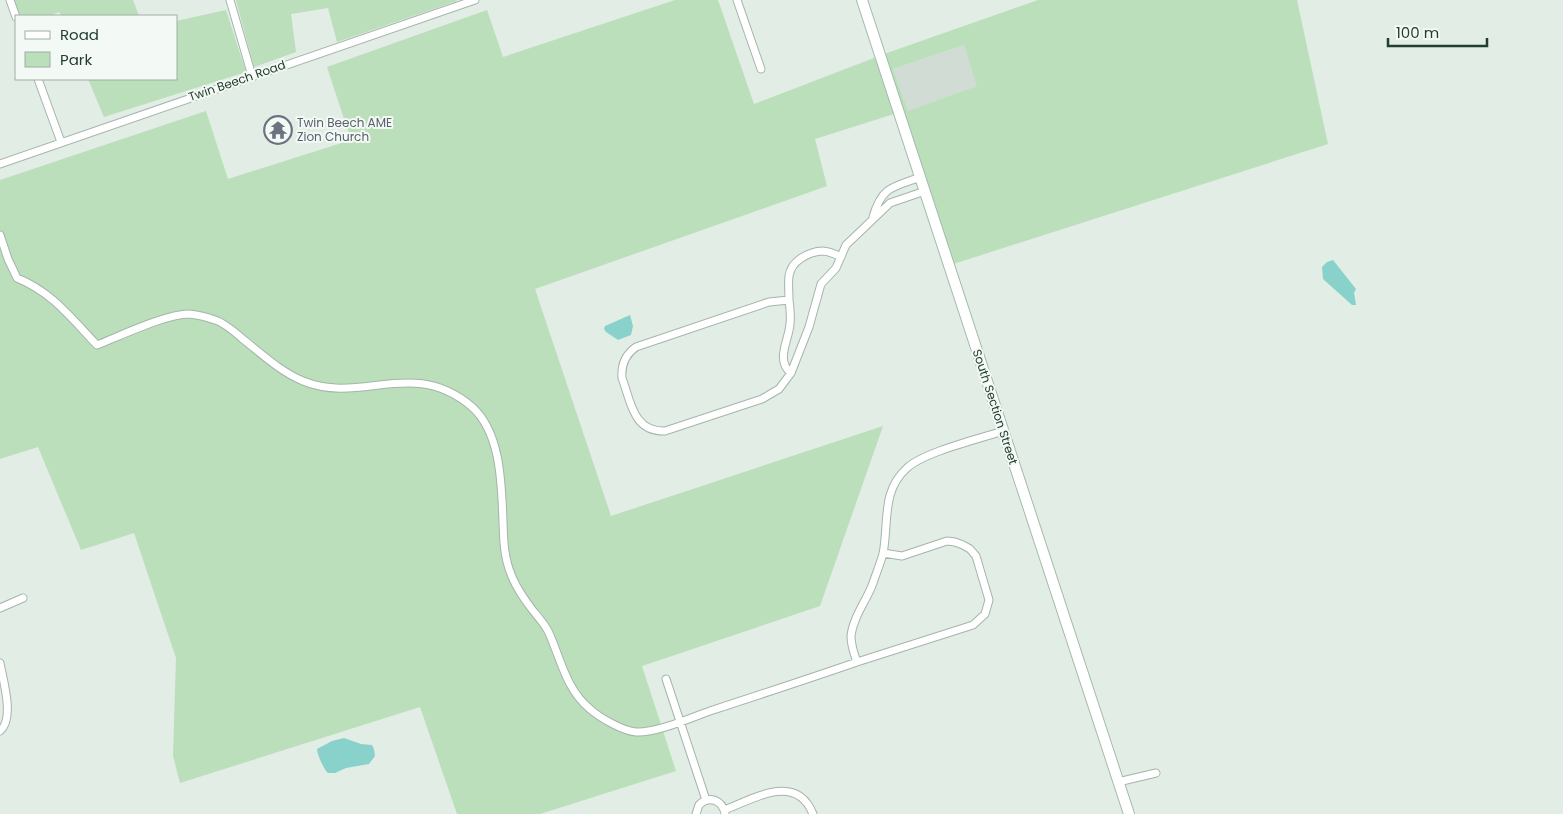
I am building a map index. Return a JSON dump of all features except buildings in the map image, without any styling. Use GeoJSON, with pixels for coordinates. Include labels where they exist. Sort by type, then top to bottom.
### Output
{"type":"FeatureCollection","features":[{"type":"Feature","properties":{"kind":"street"},"geometry":{"type":"LineString","coordinates":[[10,0],[15,15]]}},
{"type":"Feature","properties":{"kind":"street"},"geometry":{"type":"LineString","coordinates":[[230,0],[252,76]]}},
{"type":"Feature","properties":{"kind":"street","name":"Twin Beech Road"},"geometry":{"type":"LineString","coordinates":[[0,164],[475,0]]}},
{"type":"Feature","properties":{"kind":"street"},"geometry":{"type":"LineString","coordinates":[[737,0],[761,70]]}},
{"type":"Feature","properties":{"kind":"street","name":"South Section Street"},"geometry":{"type":"LineString","coordinates":[[862,0],[1129,814]]}},
{"type":"Feature","properties":{"kind":"street"},"geometry":{"type":"LineString","coordinates":[[38,80],[61,142]]}},
{"type":"Feature","properties":{"kind":"street"},"geometry":{"type":"LineString","coordinates":[[873,218],[878,202],[886,192],[921,177]]}},
{"type":"Feature","properties":{"kind":"street"},"geometry":{"type":"LineString","coordinates":[[789,300],[768,302],[636,347],[626,357],[622,378],[636,418],[644,426],[654,431],[665,431],[762,399],[780,389],[791,373],[809,328],[822,284],[836,268],[846,245],[890,203],[925,191]]}},
{"type":"Feature","properties":{"kind":"street"},"geometry":{"type":"LineString","coordinates":[[0,235],[8,260],[17,278],[34,285],[49,295],[97,345],[171,317],[189,314],[196,315],[217,320],[288,374],[312,385],[339,389],[401,382],[424,383],[451,392],[473,408],[488,429],[498,453],[504,547],[508,570],[521,595],[547,629],[567,680],[575,692],[590,709],[628,730],[647,731],[680,722],[973,625],[985,614],[989,600],[976,556],[970,549],[955,542],[947,541],[902,556],[883,553]]}},
{"type":"Feature","properties":{"kind":"street"},"geometry":{"type":"LineString","coordinates":[[791,373],[786,369],[784,347],[790,325],[789,275],[792,267],[804,256],[820,251],[841,256]]}},
{"type":"Feature","properties":{"kind":"street"},"geometry":{"type":"LineString","coordinates":[[857,662],[851,635],[883,553],[890,493],[894,483],[905,470],[926,456],[1003,431]]}},
{"type":"Feature","properties":{"kind":"street"},"geometry":{"type":"LineString","coordinates":[[0,608],[23,598]]}},
{"type":"Feature","properties":{"kind":"street"},"geometry":{"type":"LineString","coordinates":[[0,663],[8,712],[5,726],[0,731]]}},
{"type":"Feature","properties":{"kind":"street"},"geometry":{"type":"LineString","coordinates":[[666,679],[706,800]]}},
{"type":"Feature","properties":{"kind":"street"},"geometry":{"type":"LineString","coordinates":[[1118,782],[1156,773]]}},
{"type":"Feature","properties":{"kind":"street"},"geometry":{"type":"LineString","coordinates":[[696,814],[699,805],[706,800],[718,802],[724,812],[771,792],[784,790],[804,798],[813,814]]}},
{"type":"Feature","properties":{"kind":"shaded area"},"geometry":{"type":"Polygon","coordinates":[[[964,45],[978,86],[908,111],[893,69],[964,45]]]}},
{"type":"Feature","properties":{"kind":"green space"},"geometry":{"type":"Polygon","coordinates":[[[14,0],[133,0],[139,15],[61,15],[59,12],[52,15],[19,15],[14,0]]]}},
{"type":"Feature","properties":{"kind":"green space"},"geometry":{"type":"Polygon","coordinates":[[[236,0],[457,1],[337,42],[328,8],[291,14],[296,52],[254,67],[236,0]]]}},
{"type":"Feature","properties":{"kind":"green space"},"geometry":{"type":"Polygon","coordinates":[[[675,0],[718,0],[754,104],[887,53],[1038,0],[1297,0],[1328,144],[944,267],[894,114],[815,139],[827,186],[535,289],[611,516],[883,426],[820,606],[642,666],[676,771],[540,814],[457,814],[420,707],[180,783],[173,756],[176,658],[134,533],[81,550],[38,447],[0,459],[0,180],[206,111],[228,179],[351,140],[327,67],[487,10],[503,57],[675,0]],[[964,45],[893,69],[908,111],[977,86],[964,45]]]}},
{"type":"Feature","properties":{"kind":"green space"},"geometry":{"type":"Polygon","coordinates":[[[226,10],[246,72],[104,117],[88,80],[178,80],[178,21],[226,10]]]}},
{"type":"Feature","properties":{"kind":"water"},"geometry":{"type":"Polygon","coordinates":[[[1333,260],[1356,289],[1354,293],[1356,305],[1352,305],[1323,279],[1322,267],[1327,262],[1333,260]]]}},
{"type":"Feature","properties":{"kind":"water"},"geometry":{"type":"Polygon","coordinates":[[[630,315],[633,326],[631,335],[618,340],[604,329],[605,326],[630,315]]]}},
{"type":"Feature","properties":{"kind":"water"},"geometry":{"type":"Polygon","coordinates":[[[344,738],[361,744],[372,745],[375,756],[369,764],[346,768],[335,773],[328,773],[321,762],[317,749],[332,741],[344,738]]]}},
{"type":"Feature","properties":{"kind":"place","name":"Twin Beech AME Zion Church"},"geometry":{"type":"Point","coordinates":[278,130]}}]}
